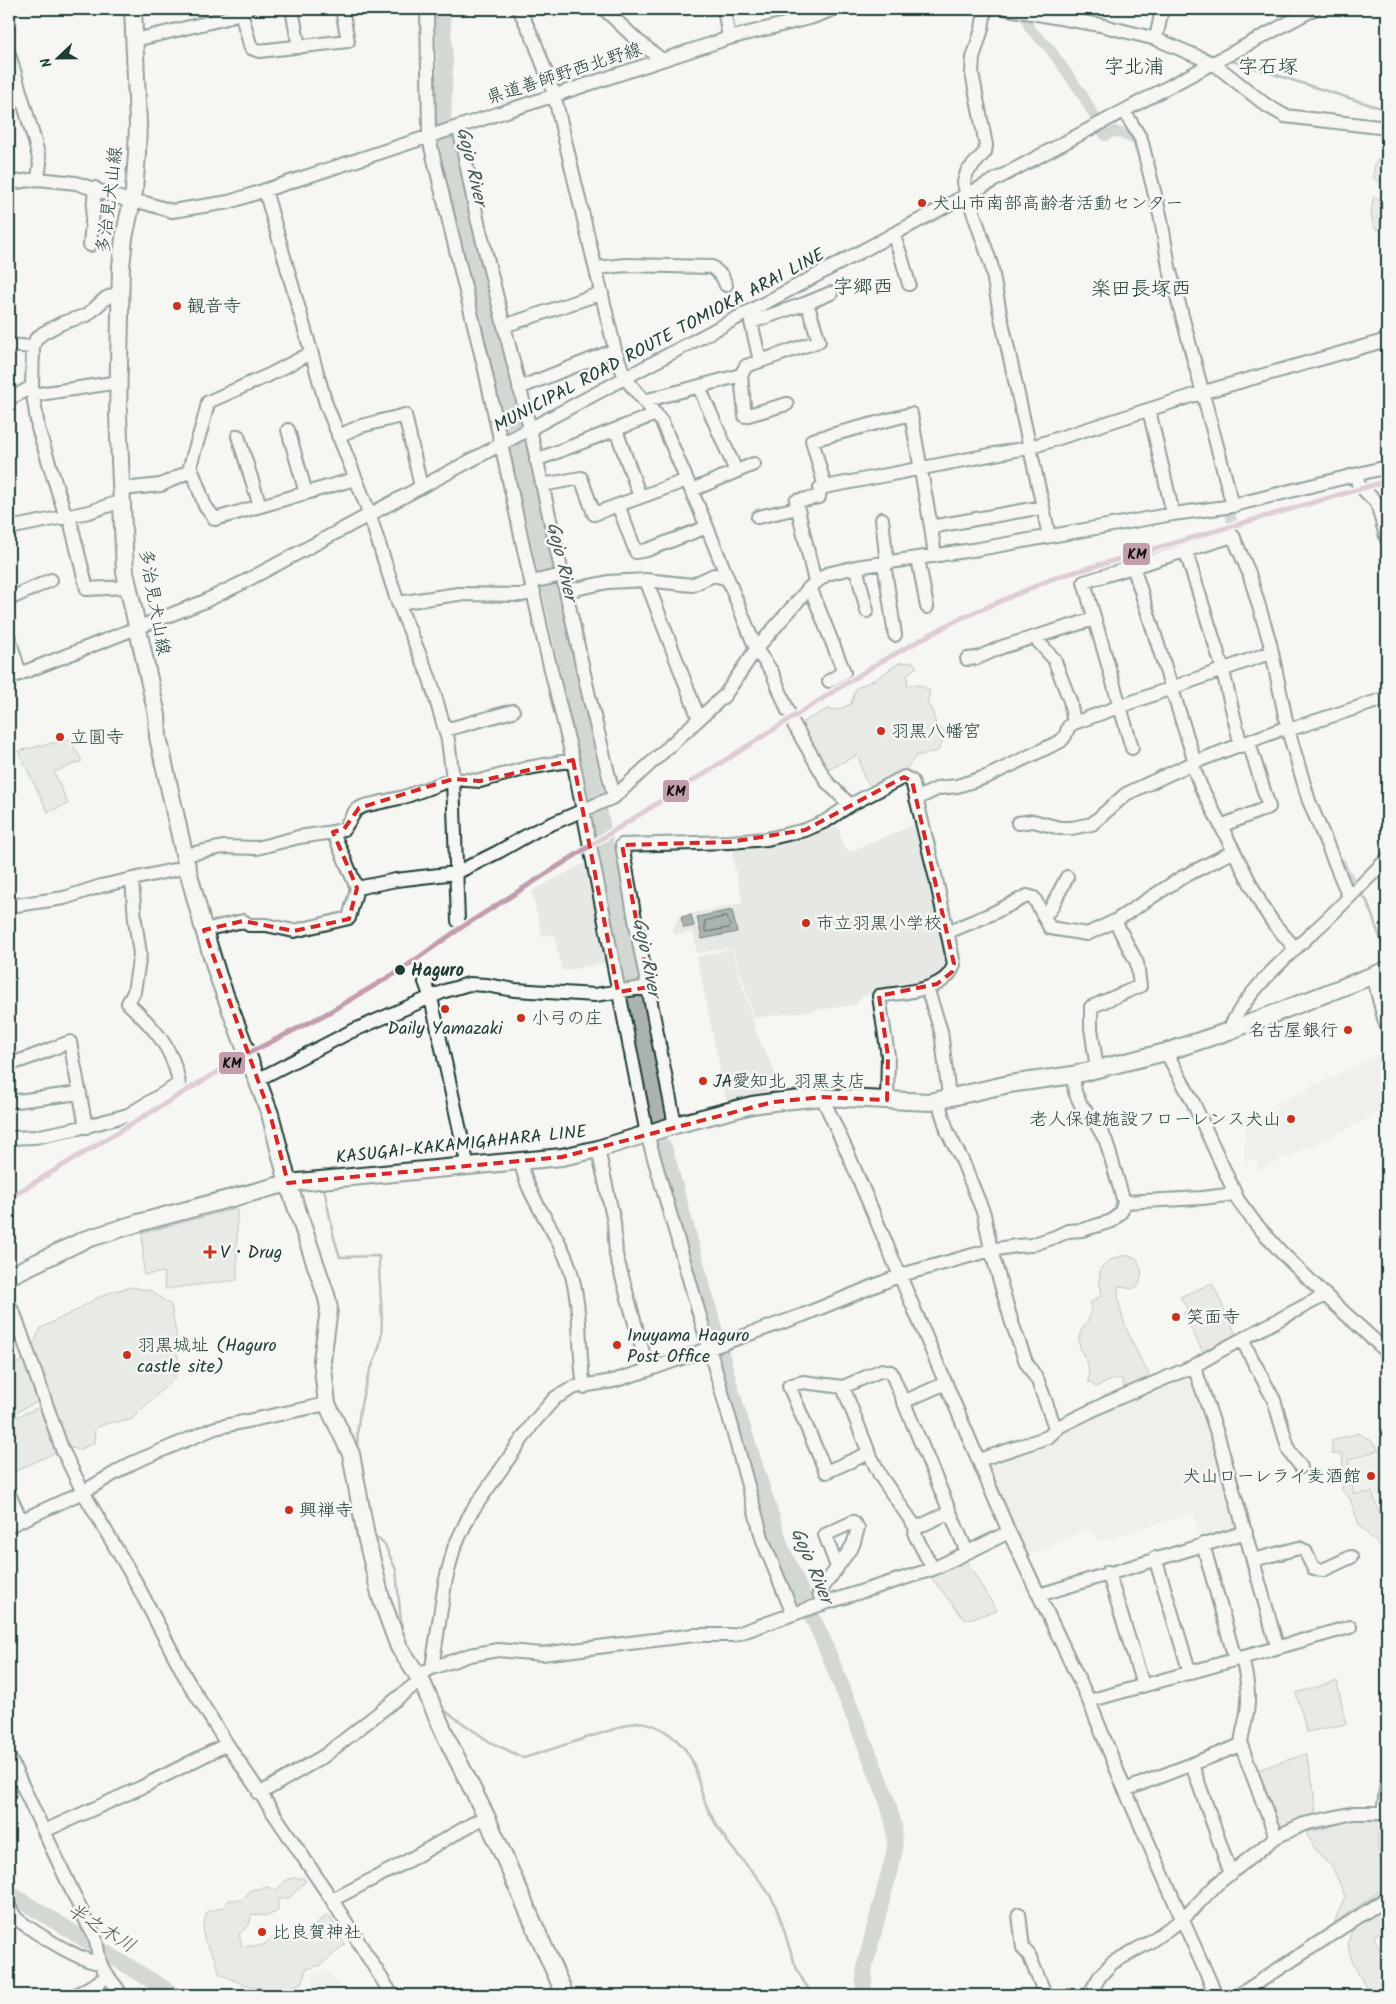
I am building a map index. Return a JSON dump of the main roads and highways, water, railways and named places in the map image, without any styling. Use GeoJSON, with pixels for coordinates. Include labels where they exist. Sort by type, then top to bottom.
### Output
{"type":"FeatureCollection","features":[{"type":"Feature","properties":{"kind":"main road","name":"多治見犬山線"},"geometry":{"type":"LineString","coordinates":[[133,9],[138,123],[132,202],[124,238],[120,292],[118,415],[125,572],[157,715],[158,737],[186,861],[204,930],[218,976],[270,1114],[288,1183],[327,1298],[329,1309],[322,1360],[327,1404],[351,1454],[366,1536],[382,1598],[399,1647],[424,1675],[448,1741],[486,1816],[565,1995]]}},
{"type":"Feature","properties":{"kind":"main road"},"geometry":{"type":"LineString","coordinates":[[1381,973],[1387,1022]]}},
{"type":"Feature","properties":{"kind":"main road","name":"KASUGAI-KAKAMIGAHARA LINE"},"geometry":{"type":"LineString","coordinates":[[9,1276],[84,1240],[138,1223],[288,1183],[562,1157],[598,1149],[675,1125],[752,1105],[805,1098],[943,1099],[1009,1084],[1072,1076],[1166,1052],[1229,1031],[1381,973]]}},
{"type":"Feature","properties":{"kind":"water"},"geometry":{"type":"Polygon","coordinates":[[[732,910],[737,932],[702,939],[697,917],[732,910]]]}},
{"type":"Feature","properties":{"kind":"water"},"geometry":{"type":"Polygon","coordinates":[[[691,915],[694,926],[684,928],[681,917],[691,915]]]}},
{"type":"Feature","properties":{"kind":"waterway","name":"Gojo River"},"geometry":{"type":"LineString","coordinates":[[442,9],[445,58],[443,122],[458,201],[522,466],[598,804],[659,1121]]}},
{"type":"Feature","properties":{"kind":"waterway"},"geometry":{"type":"LineString","coordinates":[[1018,9],[1024,15],[1030,29],[1050,49],[1082,94],[1105,136],[1115,131],[1137,140],[1139,150]]}},
{"type":"Feature","properties":{"kind":"waterway"},"geometry":{"type":"LineString","coordinates":[[1066,9],[1078,16]]}},
{"type":"Feature","properties":{"kind":"waterway"},"geometry":{"type":"LineString","coordinates":[[1135,27],[1149,31]]}},
{"type":"Feature","properties":{"kind":"waterway"},"geometry":{"type":"LineString","coordinates":[[1229,60],[1387,110]]}},
{"type":"Feature","properties":{"kind":"waterway"},"geometry":{"type":"LineString","coordinates":[[1228,501],[1232,522],[1239,542]]}},
{"type":"Feature","properties":{"kind":"waterway"},"geometry":{"type":"LineString","coordinates":[[1382,542],[1387,560]]}},
{"type":"Feature","properties":{"kind":"waterway"},"geometry":{"type":"LineString","coordinates":[[1341,863],[1345,873],[1360,892]]}},
{"type":"Feature","properties":{"kind":"waterway"},"geometry":{"type":"LineString","coordinates":[[1360,892],[1367,901],[1387,957]]}},
{"type":"Feature","properties":{"kind":"waterway","name":"Gojo River"},"geometry":{"type":"LineString","coordinates":[[664,1147],[733,1397],[781,1547],[825,1645],[885,1794],[894,1825],[895,1850],[865,1965],[863,1995]]}},
{"type":"Feature","properties":{"kind":"waterway"},"geometry":{"type":"LineString","coordinates":[[324,1188],[334,1238],[340,1257],[379,1256],[381,1337],[361,1403],[357,1449]]}},
{"type":"Feature","properties":{"kind":"waterway"},"geometry":{"type":"LineString","coordinates":[[373,1534],[385,1545],[396,1570],[402,1631]]}},
{"type":"Feature","properties":{"kind":"waterway"},"geometry":{"type":"LineString","coordinates":[[441,1708],[490,1742],[524,1758],[636,1722],[655,1726],[672,1736],[691,1759],[704,1800],[717,1825],[729,1844],[758,1878],[775,1905],[795,1964],[806,1985],[814,1995]]}},
{"type":"Feature","properties":{"kind":"waterway","name":"半之木川"},"geometry":{"type":"LineString","coordinates":[[9,1893],[175,1995]]}},
{"type":"Feature","properties":{"kind":"place","name":"犬山市南部高齢者活動センター"},"geometry":{"type":"Point","coordinates":[922,203]}},
{"type":"Feature","properties":{"kind":"place","name":"観音寺"},"geometry":{"type":"Point","coordinates":[177,306]}},
{"type":"Feature","properties":{"kind":"place","name":"羽黒八幡宮"},"geometry":{"type":"Point","coordinates":[881,731]}},
{"type":"Feature","properties":{"kind":"place","name":"立圓寺"},"geometry":{"type":"Point","coordinates":[60,737]}},
{"type":"Feature","properties":{"kind":"place","name":"市立羽黒小学校"},"geometry":{"type":"Point","coordinates":[806,923]}},
{"type":"Feature","properties":{"kind":"place","name":"Haguro"},"geometry":{"type":"Point","coordinates":[400,970]}},
{"type":"Feature","properties":{"kind":"place","name":"Daily Yamazaki"},"geometry":{"type":"Point","coordinates":[445,1009]}},
{"type":"Feature","properties":{"kind":"place","name":"小弓の庄"},"geometry":{"type":"Point","coordinates":[521,1018]}},
{"type":"Feature","properties":{"kind":"place","name":"名古屋銀行"},"geometry":{"type":"Point","coordinates":[1348,1030]}},
{"type":"Feature","properties":{"kind":"place","name":"JA愛知北 羽黒支店"},"geometry":{"type":"Point","coordinates":[703,1081]}},
{"type":"Feature","properties":{"kind":"place","name":"老人保健施設フローレンス犬山"},"geometry":{"type":"Point","coordinates":[1291,1119]}},
{"type":"Feature","properties":{"kind":"place","name":"V・Drug"},"geometry":{"type":"Point","coordinates":[210,1252]}},
{"type":"Feature","properties":{"kind":"place","name":"笑面寺"},"geometry":{"type":"Point","coordinates":[1176,1317]}},
{"type":"Feature","properties":{"kind":"place","name":"Inuyama Haguro Post Office"},"geometry":{"type":"Point","coordinates":[617,1345]}},
{"type":"Feature","properties":{"kind":"place","name":"羽黒城址 (Haguro castle site)"},"geometry":{"type":"Point","coordinates":[127,1355]}},
{"type":"Feature","properties":{"kind":"place","name":"犬山ローレライ麦酒館"},"geometry":{"type":"Point","coordinates":[1371,1476]}},
{"type":"Feature","properties":{"kind":"place","name":"興禅寺"},"geometry":{"type":"Point","coordinates":[289,1510]}},
{"type":"Feature","properties":{"kind":"place","name":"比良賀神社"},"geometry":{"type":"Point","coordinates":[262,1932]}},
{"type":"Feature","properties":{"kind":"district","name":"字北浦"},"geometry":{"type":"Point","coordinates":[1134,66]}},
{"type":"Feature","properties":{"kind":"district","name":"字石塚"},"geometry":{"type":"Point","coordinates":[1268,66]}},
{"type":"Feature","properties":{"kind":"district","name":"字郷西"},"geometry":{"type":"Point","coordinates":[863,286]}},
{"type":"Feature","properties":{"kind":"district","name":"楽田長塚西"},"geometry":{"type":"Point","coordinates":[1141,288]}}]}
